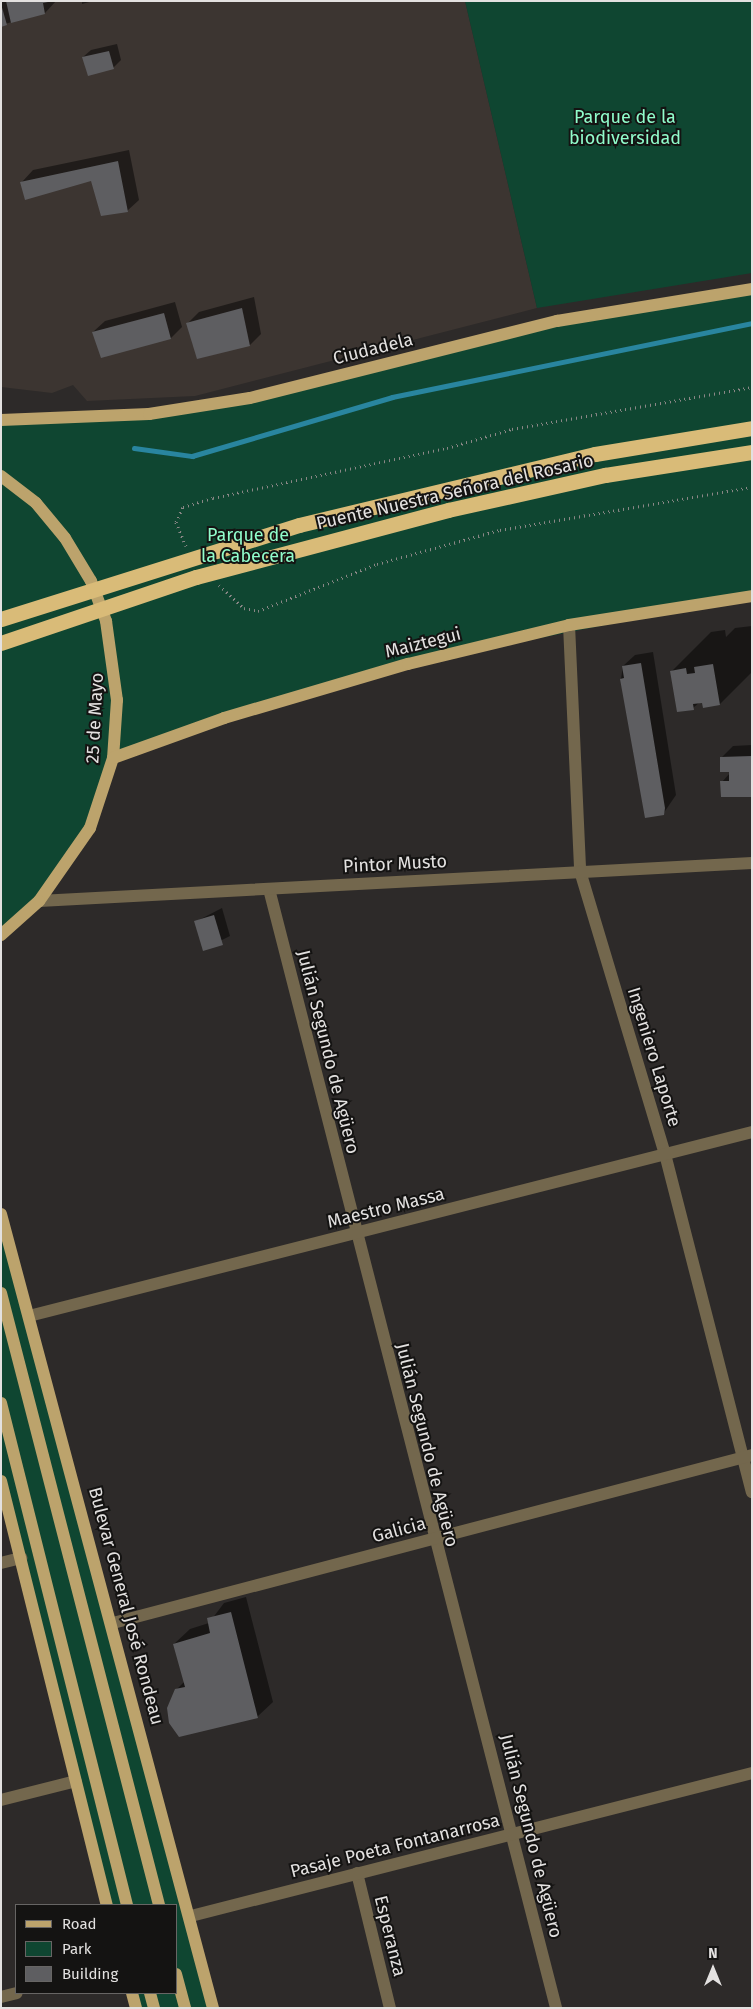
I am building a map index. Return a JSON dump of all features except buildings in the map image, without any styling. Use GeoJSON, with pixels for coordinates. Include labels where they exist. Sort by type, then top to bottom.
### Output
{"type":"FeatureCollection","features":[{"type":"Feature","properties":{"kind":"highway","name":"Puente Nuestra Señora del Rosario"},"geometry":{"type":"LineString","coordinates":[[1,619],[183,558],[298,525],[595,454],[752,428]]}},
{"type":"Feature","properties":{"kind":"highway","name":"Puente Nuestra Señora del Rosario"},"geometry":{"type":"LineString","coordinates":[[1,643],[196,577],[448,510],[605,475],[752,452]]}},
{"type":"Feature","properties":{"kind":"main road","name":"Ciudadela"},"geometry":{"type":"LineString","coordinates":[[1,420],[149,414],[250,398],[557,321],[752,289]]}},
{"type":"Feature","properties":{"kind":"main road","name":"25 de Mayo"},"geometry":{"type":"LineString","coordinates":[[1,476],[36,503],[65,538],[91,582],[116,666],[112,758],[90,828],[39,901],[1,934]]}},
{"type":"Feature","properties":{"kind":"main road","name":"Maiztegui"},"geometry":{"type":"LineString","coordinates":[[112,758],[316,689],[569,625],[752,596]]}},
{"type":"Feature","properties":{"kind":"main road","name":"Bulevar General José Rondeau"},"geometry":{"type":"LineString","coordinates":[[1,1214],[113,1623],[191,1916],[213,2008]]}},
{"type":"Feature","properties":{"kind":"main road"},"geometry":{"type":"LineString","coordinates":[[1,1293],[159,1904]]}},
{"type":"Feature","properties":{"kind":"main road"},"geometry":{"type":"LineString","coordinates":[[1,1403],[126,1901]]}},
{"type":"Feature","properties":{"kind":"main road"},"geometry":{"type":"LineString","coordinates":[[1,1481],[107,1904]]}},
{"type":"Feature","properties":{"kind":"main road"},"geometry":{"type":"LineString","coordinates":[[178,1982],[185,2008]]}},
{"type":"Feature","properties":{"kind":"main road"},"geometry":{"type":"LineString","coordinates":[[132,1994],[136,2008]]}},
{"type":"Feature","properties":{"kind":"main road"},"geometry":{"type":"LineString","coordinates":[[150,1994],[154,2008]]}},
{"type":"Feature","properties":{"kind":"street","name":"Ingeniero Laporte"},"geometry":{"type":"LineString","coordinates":[[569,625],[580,872],[665,1154],[747,1456],[752,1492]]}},
{"type":"Feature","properties":{"kind":"street","name":"Pintor Musto"},"geometry":{"type":"LineString","coordinates":[[39,901],[752,863]]}},
{"type":"Feature","properties":{"kind":"street","name":"Julián Segundo de Agüero"},"geometry":{"type":"LineString","coordinates":[[269,889],[433,1539],[514,1835],[556,2008]]}},
{"type":"Feature","properties":{"kind":"street","name":"Maestro Massa"},"geometry":{"type":"LineString","coordinates":[[29,1316],[752,1132]]}},
{"type":"Feature","properties":{"kind":"street","name":"Galicia"},"geometry":{"type":"LineString","coordinates":[[113,1623],[747,1456]]}},
{"type":"Feature","properties":{"kind":"street"},"geometry":{"type":"LineString","coordinates":[[1,1563],[21,1558]]}},
{"type":"Feature","properties":{"kind":"street","name":"Pasaje Poeta Fontanarrosa"},"geometry":{"type":"LineString","coordinates":[[191,1916],[752,1773]]}},
{"type":"Feature","properties":{"kind":"street"},"geometry":{"type":"LineString","coordinates":[[1,1800],[76,1781]]}},
{"type":"Feature","properties":{"kind":"street","name":"Esperanza"},"geometry":{"type":"LineString","coordinates":[[357,1873],[390,2008]]}},
{"type":"Feature","properties":{"kind":"street"},"geometry":{"type":"LineString","coordinates":[[1,1997],[15,1994]]}},
{"type":"Feature","properties":{"kind":"shaded area"},"geometry":{"type":"Polygon","coordinates":[[[1,1],[465,1],[537,308],[195,396],[87,401],[73,385],[52,393],[1,387],[1,1]]]}},
{"type":"Feature","properties":{"kind":"green space","name":"Parque de la biodiversidad"},"geometry":{"type":"Polygon","coordinates":[[[465,1],[752,1],[752,273],[537,308],[465,1]]]}},
{"type":"Feature","properties":{"kind":"green space","name":"Parque de la Cabecera"},"geometry":{"type":"Polygon","coordinates":[[[752,289],[752,596],[408,664],[113,758],[107,784],[65,870],[1,935],[1,420],[66,420],[250,398],[557,321],[752,289]]]}},
{"type":"Feature","properties":{"kind":"green space"},"geometry":{"type":"Polygon","coordinates":[[[1,1214],[213,2008],[136,2008],[132,1994],[178,1994],[178,1904],[107,1904],[1,1481],[1,1214]]]}},
{"type":"Feature","properties":{"kind":"waterway"},"geometry":{"type":"LineString","coordinates":[[134,448],[192,456],[392,397],[752,323]]}}]}
